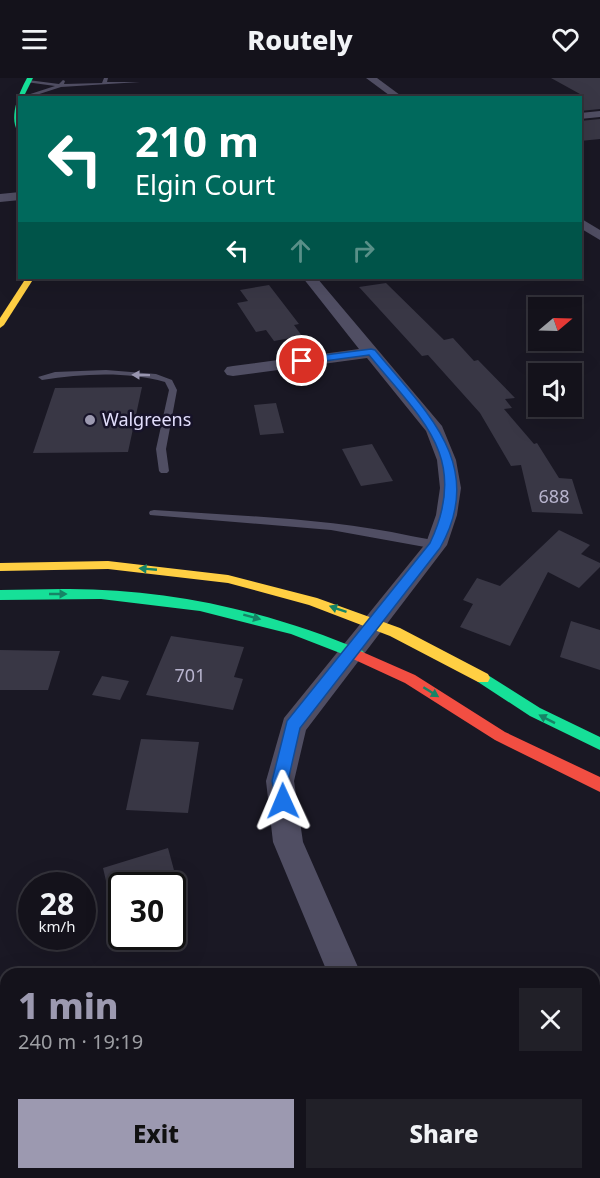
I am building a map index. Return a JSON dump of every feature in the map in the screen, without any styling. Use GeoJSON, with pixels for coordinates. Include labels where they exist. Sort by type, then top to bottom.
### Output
{"type":"FeatureCollection","features":[{"type":"Feature","properties":{"kind":"street"},"geometry":{"type":"LineString","coordinates":[[370,78],[397,96]]}},
{"type":"Feature","properties":{"kind":"street"},"geometry":{"type":"LineString","coordinates":[[21,96],[29,80]]}},
{"type":"Feature","properties":{"kind":"street"},"geometry":{"type":"LineString","coordinates":[[582,116],[600,114]]}},
{"type":"Feature","properties":{"kind":"street"},"geometry":{"type":"LineString","coordinates":[[0,198],[18,196]]}},
{"type":"Feature","properties":{"kind":"street"},"geometry":{"type":"LineString","coordinates":[[582,223],[600,236]]}},
{"type":"Feature","properties":{"kind":"street"},"geometry":{"type":"LineString","coordinates":[[0,325],[30,279]]}},
{"type":"Feature","properties":{"kind":"street"},"geometry":{"type":"LineString","coordinates":[[311,279],[435,430],[446,454],[452,483],[447,520],[436,545],[293,726],[280,781],[288,842],[342,968]]}},
{"type":"Feature","properties":{"kind":"street"},"geometry":{"type":"LineString","coordinates":[[233,370],[371,352]]}},
{"type":"Feature","properties":{"kind":"street"},"geometry":{"type":"LineString","coordinates":[[0,567],[108,566],[205,575],[270,589],[374,622],[473,673],[535,712],[600,744]]}},
{"type":"Feature","properties":{"kind":"street"},"geometry":{"type":"LineString","coordinates":[[0,595],[99,594],[189,603],[277,624],[320,638],[410,679],[500,736],[600,785]]}},
{"type":"Feature","properties":{"kind":"lane"},"geometry":{"type":"LineString","coordinates":[[61,86],[64,78]]}},
{"type":"Feature","properties":{"kind":"lane"},"geometry":{"type":"LineString","coordinates":[[29,80],[61,86]]}},
{"type":"Feature","properties":{"kind":"lane"},"geometry":{"type":"LineString","coordinates":[[27,96],[61,86],[105,80],[138,82]]}},
{"type":"Feature","properties":{"kind":"lane"},"geometry":{"type":"LineString","coordinates":[[42,377],[60,374],[153,375],[168,380],[173,390],[161,449],[164,471]]}},
{"type":"Feature","properties":{"kind":"lane"},"geometry":{"type":"LineString","coordinates":[[154,513],[317,525],[389,534],[436,545]]}},
{"type":"Feature","properties":{"kind":"building"},"geometry":{"type":"Polygon","coordinates":[[[551,78],[600,78],[600,109],[582,111],[580,94],[551,78]]]}},
{"type":"Feature","properties":{"kind":"building"},"geometry":{"type":"Polygon","coordinates":[[[600,119],[600,139],[582,141],[582,121],[600,119]]]}},
{"type":"Feature","properties":{"kind":"building"},"geometry":{"type":"Polygon","coordinates":[[[386,283],[444,340],[453,338],[474,361],[478,360],[515,398],[505,399],[512,408],[504,409],[534,444],[537,443],[559,478],[572,479],[583,514],[532,512],[521,465],[511,466],[480,413],[428,355],[422,356],[359,287],[386,283]]]}},
{"type":"Feature","properties":{"kind":"building"},"geometry":{"type":"Polygon","coordinates":[[[269,285],[299,324],[294,325],[302,336],[274,341],[266,330],[256,332],[237,303],[248,301],[240,290],[269,285]]]}},
{"type":"Feature","properties":{"kind":"building","name":"Walgreens"},"geometry":{"type":"Polygon","coordinates":[[[142,387],[128,452],[33,453],[55,388],[142,387]]]}},
{"type":"Feature","properties":{"kind":"building"},"geometry":{"type":"Polygon","coordinates":[[[276,403],[284,433],[260,435],[254,405],[276,403]]]}},
{"type":"Feature","properties":{"kind":"building"},"geometry":{"type":"Polygon","coordinates":[[[372,444],[393,481],[361,486],[342,449],[372,444]]]}},
{"type":"Feature","properties":{"kind":"building"},"geometry":{"type":"Polygon","coordinates":[[[559,530],[590,545],[581,554],[600,563],[600,567],[579,588],[548,572],[510,646],[460,627],[473,604],[463,600],[477,578],[500,586],[559,530]]]}},
{"type":"Feature","properties":{"kind":"building"},"geometry":{"type":"Polygon","coordinates":[[[571,621],[600,630],[600,670],[560,657],[571,621]]]}},
{"type":"Feature","properties":{"kind":"building"},"geometry":{"type":"Polygon","coordinates":[[[171,636],[244,647],[234,677],[243,679],[233,710],[146,695],[171,636]]]}},
{"type":"Feature","properties":{"kind":"building"},"geometry":{"type":"Polygon","coordinates":[[[0,650],[60,651],[48,690],[0,690],[0,650]]]}},
{"type":"Feature","properties":{"kind":"building"},"geometry":{"type":"Polygon","coordinates":[[[102,676],[129,681],[120,700],[92,695],[102,676]]]}},
{"type":"Feature","properties":{"kind":"building"},"geometry":{"type":"Polygon","coordinates":[[[141,739],[199,742],[188,813],[126,810],[141,739]]]}},
{"type":"Feature","properties":{"kind":"building"},"geometry":{"type":"Polygon","coordinates":[[[168,848],[174,872],[108,872],[107,885],[103,868],[168,848]]]}},
{"type":"Feature","properties":{"kind":"traffic: fast"},"geometry":{"type":"LineString","coordinates":[[21,96],[30,78]]}},
{"type":"Feature","properties":{"kind":"traffic: fast"},"geometry":{"type":"LineString","coordinates":[[18,111],[18,123]]}},
{"type":"Feature","properties":{"kind":"traffic: fast"},"geometry":{"type":"LineString","coordinates":[[0,595],[101,594],[200,606],[232,612],[296,630],[358,655]]}},
{"type":"Feature","properties":{"kind":"traffic: fast"},"geometry":{"type":"LineString","coordinates":[[483,678],[535,712],[600,744]]}},
{"type":"Feature","properties":{"kind":"traffic: slow"},"geometry":{"type":"LineString","coordinates":[[0,325],[29,279]]}},
{"type":"Feature","properties":{"kind":"traffic: slow"},"geometry":{"type":"LineString","coordinates":[[0,567],[108,565],[228,579],[312,601],[395,632],[483,678]]}},
{"type":"Feature","properties":{"kind":"traffic: jam"},"geometry":{"type":"LineString","coordinates":[[358,655],[410,679],[500,736],[600,785]]}},
{"type":"Feature","properties":{"kind":"place","name":"Walgreens"},"geometry":{"type":"Point","coordinates":[90,420]}},
{"type":"Feature","properties":{"kind":"route"},"geometry":{"type":"LineString","coordinates":[[283,801],[280,781],[293,726],[436,545],[447,520],[452,483],[446,454],[435,430],[371,352],[302,361]]}}]}
